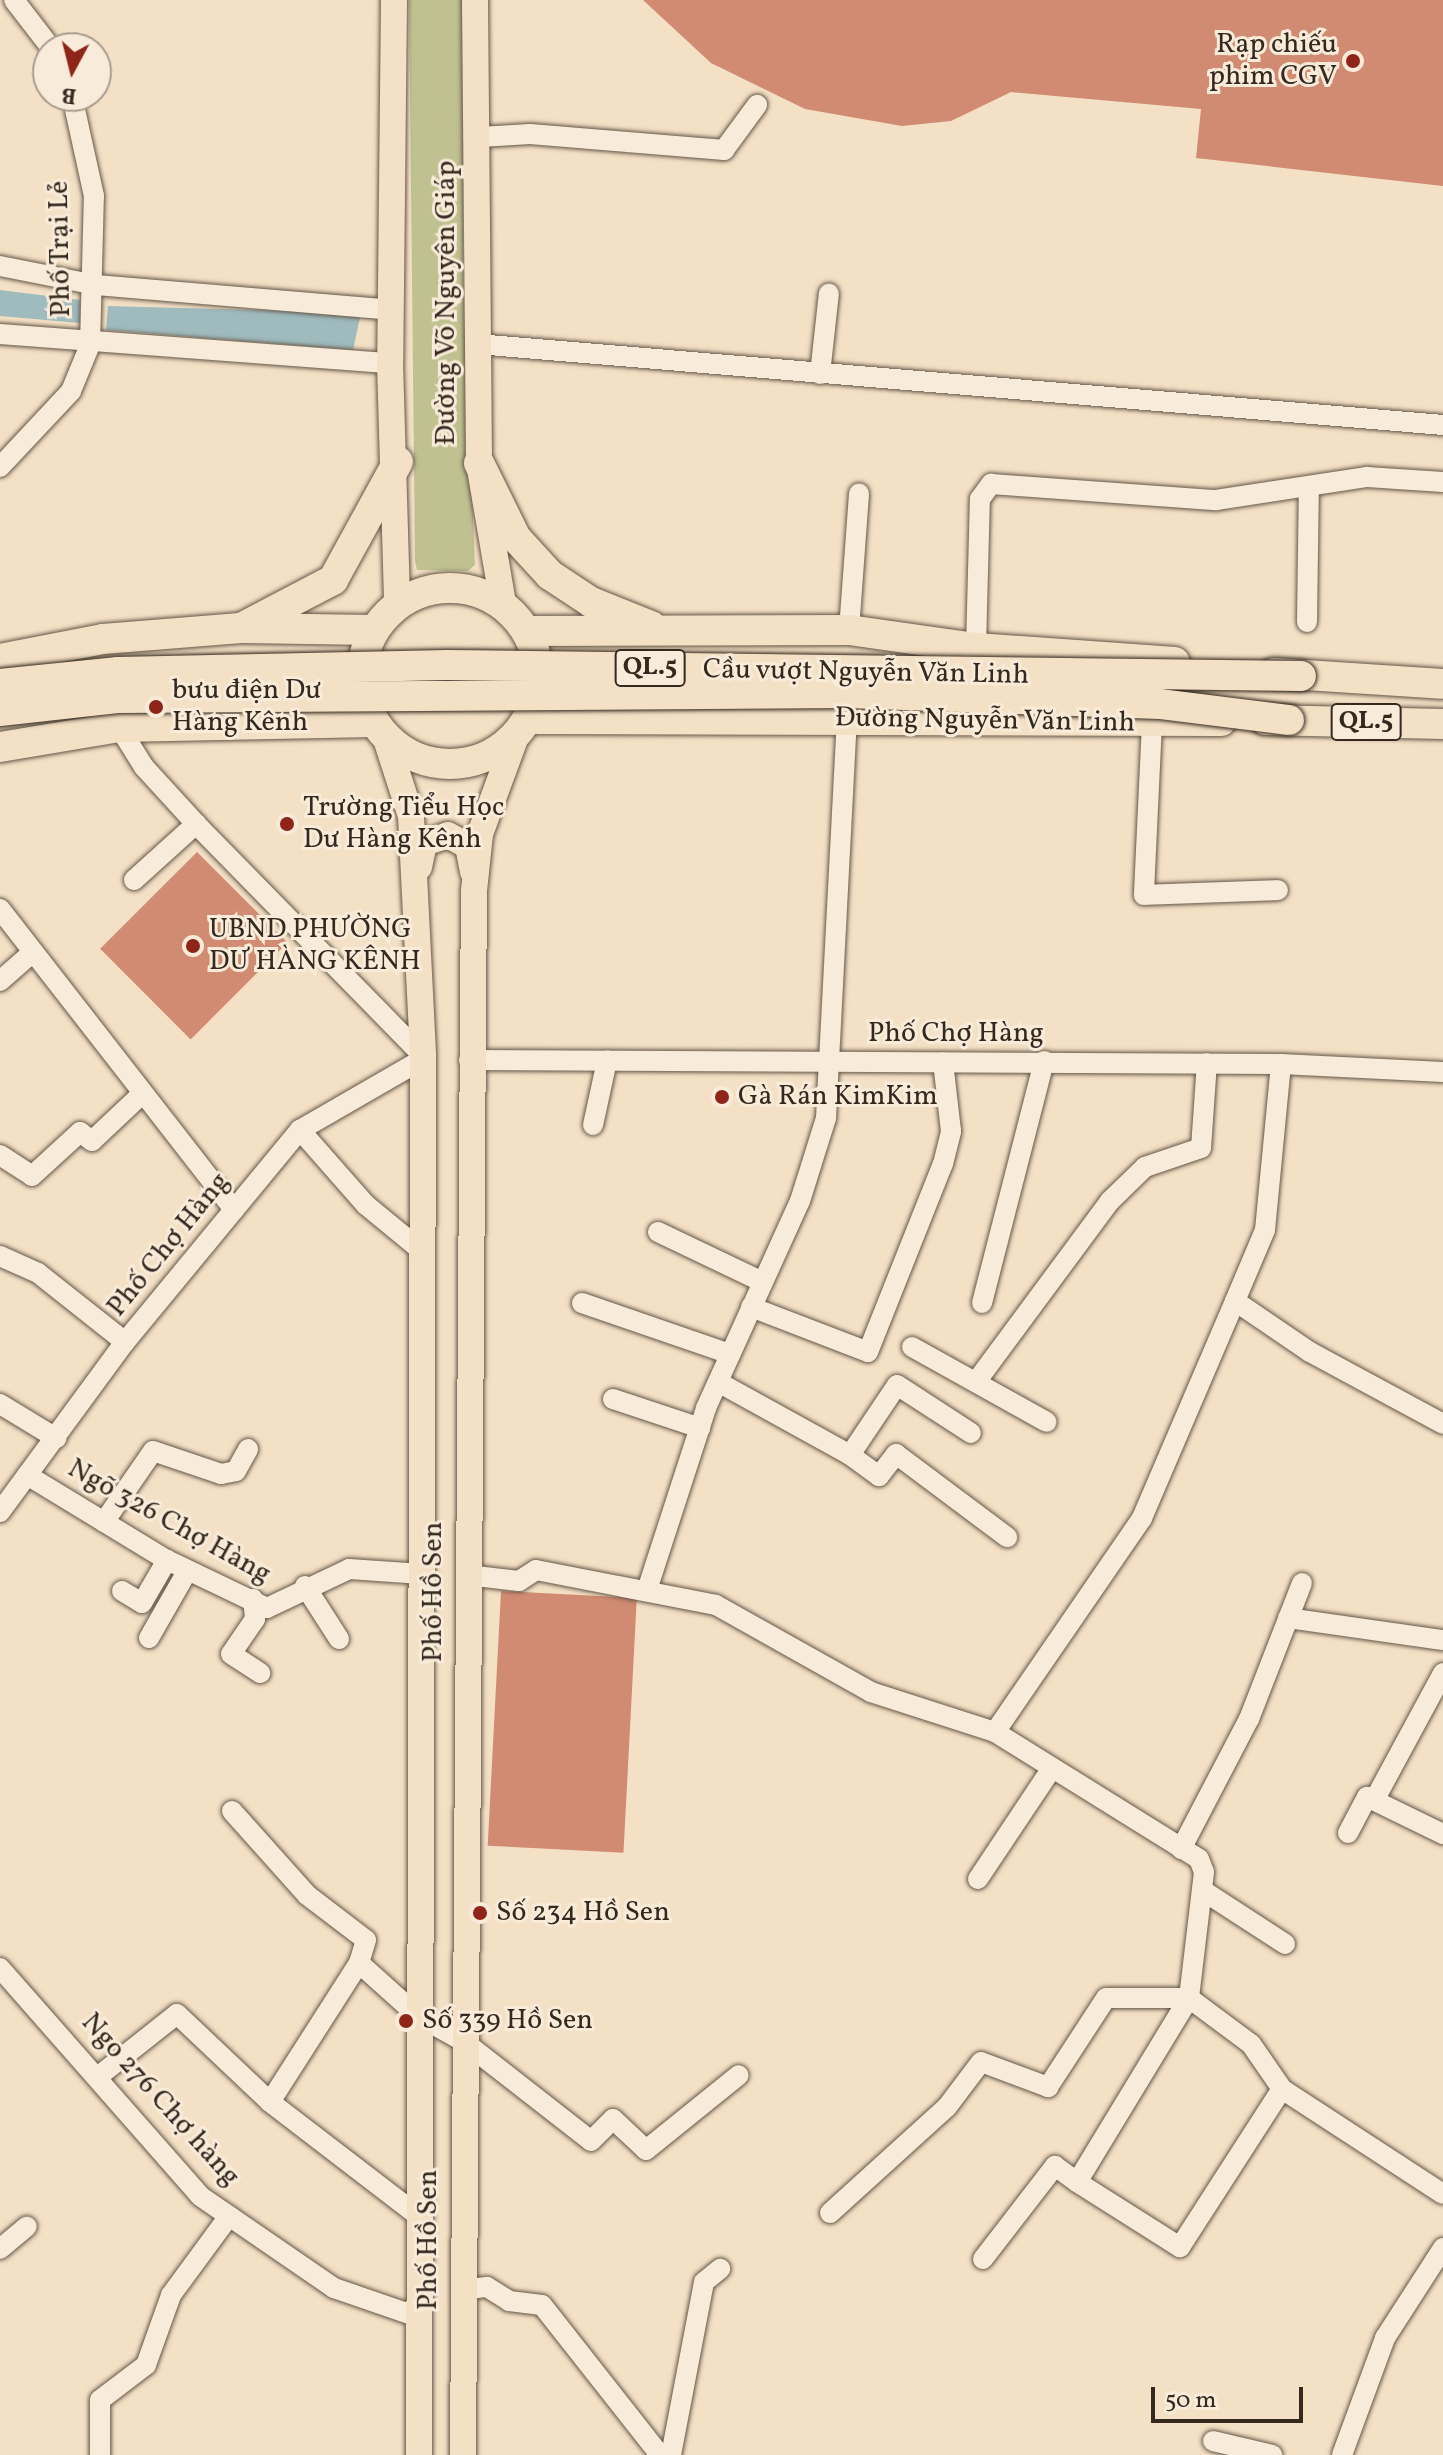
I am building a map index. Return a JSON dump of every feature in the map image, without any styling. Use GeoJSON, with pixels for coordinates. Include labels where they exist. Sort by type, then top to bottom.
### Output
{"type":"FeatureCollection","features":[{"type":"Feature","properties":{"kind":"highway"},"geometry":{"type":"LineString","coordinates":[[241,628],[333,580],[363,537],[398,462]]}},
{"type":"Feature","properties":{"kind":"highway"},"geometry":{"type":"LineString","coordinates":[[479,463],[516,538],[550,575],[591,602],[681,632],[671,660],[669,678],[688,711],[707,718]]}},
{"type":"Feature","properties":{"kind":"highway"},"geometry":{"type":"LineString","coordinates":[[441,588],[503,604],[527,631],[539,675],[522,727],[478,760],[453,764],[416,757],[380,729],[361,676],[374,630],[397,604],[441,588]]}},
{"type":"Feature","properties":{"kind":"highway","name":"QL.5"},"geometry":{"type":"LineString","coordinates":[[3,660],[241,628],[374,630]]}},
{"type":"Feature","properties":{"kind":"highway","name":"QL.5"},"geometry":{"type":"LineString","coordinates":[[527,631],[849,630],[976,648],[1301,676],[1443,684]]}},
{"type":"Feature","properties":{"kind":"highway"},"geometry":{"type":"LineString","coordinates":[[203,632],[231,641],[242,660],[239,704],[211,725]]}},
{"type":"Feature","properties":{"kind":"highway","name":"Cầu vượt Nguyễn Văn Linh"},"geometry":{"type":"LineString","coordinates":[[3,660],[118,672],[448,665],[1301,676]]}},
{"type":"Feature","properties":{"kind":"highway","name":"Cầu vượt Nguyễn Văn Linh"},"geometry":{"type":"LineString","coordinates":[[0,711],[132,698],[848,693],[1160,704],[1289,720]]}},
{"type":"Feature","properties":{"kind":"highway","name":"Đường Nguyễn Văn Linh"},"geometry":{"type":"LineString","coordinates":[[522,727],[707,718],[1152,723],[1289,720],[1443,724]]}},
{"type":"Feature","properties":{"kind":"highway"},"geometry":{"type":"LineString","coordinates":[[0,747],[119,727],[211,725],[380,729]]}},
{"type":"Feature","properties":{"kind":"main road","name":"Đường Võ Nguyên Giáp"},"geometry":{"type":"LineString","coordinates":[[394,0],[390,363],[398,462],[397,604]]}},
{"type":"Feature","properties":{"kind":"main road","name":"Đường Võ Nguyên Giáp"},"geometry":{"type":"LineString","coordinates":[[475,0],[480,137],[479,463],[503,604]]}},
{"type":"Feature","properties":{"kind":"main road","name":"Phố Hồ Sen"},"geometry":{"type":"LineString","coordinates":[[463,2455],[460,2086],[463,2041],[469,1060],[474,891],[481,830],[522,727]]}},
{"type":"Feature","properties":{"kind":"main road","name":"Phố Hồ Sen"},"geometry":{"type":"LineString","coordinates":[[380,729],[411,816],[418,890],[423,1058],[416,2214],[419,2455]]}},
{"type":"Feature","properties":{"kind":"main road"},"geometry":{"type":"LineString","coordinates":[[418,890],[424,843],[448,835],[468,846],[474,891]]}},
{"type":"Feature","properties":{"kind":"main road"},"geometry":{"type":"LineString","coordinates":[[417,2087],[460,2086]]}},
{"type":"Feature","properties":{"kind":"street"},"geometry":{"type":"LineString","coordinates":[[17,0],[40,32]]}},
{"type":"Feature","properties":{"kind":"street"},"geometry":{"type":"LineString","coordinates":[[480,137],[530,134],[724,150],[757,105]]}},
{"type":"Feature","properties":{"kind":"street","name":"Phố Trại Lẻ"},"geometry":{"type":"LineString","coordinates":[[0,467],[71,391],[90,345],[96,285],[94,196],[76,112]]}},
{"type":"Feature","properties":{"kind":"street"},"geometry":{"type":"LineString","coordinates":[[0,266],[96,285],[391,310]]}},
{"type":"Feature","properties":{"kind":"street"},"geometry":{"type":"LineString","coordinates":[[820,374],[829,293]]}},
{"type":"Feature","properties":{"kind":"street"},"geometry":{"type":"LineString","coordinates":[[0,334],[90,345],[390,363]]}},
{"type":"Feature","properties":{"kind":"street"},"geometry":{"type":"LineString","coordinates":[[477,344],[1443,425]]}},
{"type":"Feature","properties":{"kind":"street"},"geometry":{"type":"LineString","coordinates":[[976,648],[984,490],[1002,481],[1216,500],[1367,477],[1443,482]]}},
{"type":"Feature","properties":{"kind":"street"},"geometry":{"type":"LineString","coordinates":[[1307,622],[1309,487]]}},
{"type":"Feature","properties":{"kind":"street"},"geometry":{"type":"LineString","coordinates":[[849,630],[859,493]]}},
{"type":"Feature","properties":{"kind":"street"},"geometry":{"type":"LineString","coordinates":[[648,1587],[700,1428],[800,1201],[826,1118],[847,720]]}},
{"type":"Feature","properties":{"kind":"street"},"geometry":{"type":"LineString","coordinates":[[1152,723],[1144,895],[1278,890]]}},
{"type":"Feature","properties":{"kind":"street"},"geometry":{"type":"LineString","coordinates":[[119,727],[144,767],[196,824],[423,1058]]}},
{"type":"Feature","properties":{"kind":"street"},"geometry":{"type":"LineString","coordinates":[[134,880],[196,824]]}},
{"type":"Feature","properties":{"kind":"street"},"geometry":{"type":"LineString","coordinates":[[0,909],[234,1210]]}},
{"type":"Feature","properties":{"kind":"street"},"geometry":{"type":"LineString","coordinates":[[0,981],[33,952]]}},
{"type":"Feature","properties":{"kind":"street","name":"Phố Chợ Hàng"},"geometry":{"type":"LineString","coordinates":[[1,1508],[125,1342],[300,1130],[423,1058]]}},
{"type":"Feature","properties":{"kind":"street","name":"Phố Chợ Hàng"},"geometry":{"type":"LineString","coordinates":[[469,1060],[1207,1063],[1443,1072]]}},
{"type":"Feature","properties":{"kind":"street"},"geometry":{"type":"LineString","coordinates":[[593,1125],[607,1061]]}},
{"type":"Feature","properties":{"kind":"street"},"geometry":{"type":"LineString","coordinates":[[982,1303],[1044,1061]]}},
{"type":"Feature","properties":{"kind":"street"},"geometry":{"type":"LineString","coordinates":[[751,1307],[868,1352],[943,1164],[951,1131],[943,1062]]}},
{"type":"Feature","properties":{"kind":"street"},"geometry":{"type":"LineString","coordinates":[[976,1382],[1110,1201],[1145,1167],[1201,1148],[1207,1063]]}},
{"type":"Feature","properties":{"kind":"street"},"geometry":{"type":"LineString","coordinates":[[995,1732],[1142,1518],[1235,1301],[1265,1230],[1281,1064]]}},
{"type":"Feature","properties":{"kind":"street"},"geometry":{"type":"LineString","coordinates":[[0,1155],[32,1176],[80,1132],[92,1141],[143,1093]]}},
{"type":"Feature","properties":{"kind":"street"},"geometry":{"type":"LineString","coordinates":[[300,1130],[366,1205],[422,1251]]}},
{"type":"Feature","properties":{"kind":"street"},"geometry":{"type":"LineString","coordinates":[[658,1232],[763,1282]]}},
{"type":"Feature","properties":{"kind":"street"},"geometry":{"type":"LineString","coordinates":[[0,1275],[6,1256],[125,1342]]}},
{"type":"Feature","properties":{"kind":"street"},"geometry":{"type":"LineString","coordinates":[[1235,1301],[1310,1352],[1443,1424]]}},
{"type":"Feature","properties":{"kind":"street"},"geometry":{"type":"LineString","coordinates":[[582,1303],[730,1354]]}},
{"type":"Feature","properties":{"kind":"street"},"geometry":{"type":"LineString","coordinates":[[912,1347],[1047,1422]]}},
{"type":"Feature","properties":{"kind":"street"},"geometry":{"type":"LineString","coordinates":[[718,1382],[850,1455],[879,1476],[896,1454],[1007,1537]]}},
{"type":"Feature","properties":{"kind":"street"},"geometry":{"type":"LineString","coordinates":[[850,1455],[897,1385],[971,1433]]}},
{"type":"Feature","properties":{"kind":"street"},"geometry":{"type":"LineString","coordinates":[[613,1399],[700,1428]]}},
{"type":"Feature","properties":{"kind":"street"},"geometry":{"type":"LineString","coordinates":[[0,1404],[56,1438]]}},
{"type":"Feature","properties":{"kind":"street"},"geometry":{"type":"LineString","coordinates":[[104,1522],[153,1451],[221,1474],[236,1471],[248,1449]]}},
{"type":"Feature","properties":{"kind":"street","name":"Ngõ 326 Chợ Hàng"},"geometry":{"type":"LineString","coordinates":[[27,1475],[167,1560],[267,1608],[305,1586],[349,1569],[422,1574]]}},
{"type":"Feature","properties":{"kind":"street"},"geometry":{"type":"LineString","coordinates":[[122,1591],[142,1603],[167,1560]]}},
{"type":"Feature","properties":{"kind":"street"},"geometry":{"type":"LineString","coordinates":[[149,1638],[188,1570]]}},
{"type":"Feature","properties":{"kind":"street"},"geometry":{"type":"LineString","coordinates":[[467,1575],[519,1581],[536,1570],[648,1587],[716,1605],[871,1692],[995,1732],[1203,1866],[1189,1998],[1077,2182]]}},
{"type":"Feature","properties":{"kind":"street"},"geometry":{"type":"LineString","coordinates":[[1181,1849],[1249,1719],[1302,1583]]}},
{"type":"Feature","properties":{"kind":"street"},"geometry":{"type":"LineString","coordinates":[[305,1586],[339,1639]]}},
{"type":"Feature","properties":{"kind":"street"},"geometry":{"type":"LineString","coordinates":[[253,1599],[255,1619],[231,1654],[260,1673]]}},
{"type":"Feature","properties":{"kind":"street"},"geometry":{"type":"LineString","coordinates":[[1288,1618],[1443,1640]]}},
{"type":"Feature","properties":{"kind":"street"},"geometry":{"type":"LineString","coordinates":[[1376,1797],[1443,1673]]}},
{"type":"Feature","properties":{"kind":"street"},"geometry":{"type":"LineString","coordinates":[[978,1879],[1052,1768]]}},
{"type":"Feature","properties":{"kind":"street"},"geometry":{"type":"LineString","coordinates":[[1348,1833],[1367,1797],[1376,1797],[1443,1834]]}},
{"type":"Feature","properties":{"kind":"street"},"geometry":{"type":"LineString","coordinates":[[232,1811],[307,1895],[366,1940],[359,1963],[270,2102]]}},
{"type":"Feature","properties":{"kind":"street"},"geometry":{"type":"LineString","coordinates":[[1202,1890],[1285,1944]]}},
{"type":"Feature","properties":{"kind":"street"},"geometry":{"type":"LineString","coordinates":[[359,1963],[418,2016],[463,2041],[591,2141],[613,2119],[646,2150],[739,2075]]}},
{"type":"Feature","properties":{"kind":"street","name":"Ngo 276 Chợ hàng"},"geometry":{"type":"LineString","coordinates":[[0,1968],[100,2075],[200,2196],[334,2288],[418,2317]]}},
{"type":"Feature","properties":{"kind":"street"},"geometry":{"type":"LineString","coordinates":[[830,2213],[947,2107],[981,2062],[1048,2087],[1106,1998],[1189,1998],[1259,2052],[1282,2089],[1443,2194]]}},
{"type":"Feature","properties":{"kind":"street"},"geometry":{"type":"LineString","coordinates":[[100,2075],[177,2014],[270,2102],[416,2214]]}},
{"type":"Feature","properties":{"kind":"street"},"geometry":{"type":"LineString","coordinates":[[983,2259],[1055,2166],[1180,2247],[1282,2089]]}},
{"type":"Feature","properties":{"kind":"street"},"geometry":{"type":"LineString","coordinates":[[100,2455],[100,2400],[146,2365],[171,2295],[229,2216]]}},
{"type":"Feature","properties":{"kind":"street"},"geometry":{"type":"LineString","coordinates":[[0,2249],[27,2226]]}},
{"type":"Feature","properties":{"kind":"street"},"geometry":{"type":"LineString","coordinates":[[1342,2455],[1385,2338],[1443,2248]]}},
{"type":"Feature","properties":{"kind":"street"},"geometry":{"type":"LineString","coordinates":[[671,2455],[704,2282],[720,2269]]}},
{"type":"Feature","properties":{"kind":"street"},"geometry":{"type":"LineString","coordinates":[[461,2290],[487,2287],[509,2301],[542,2305],[660,2455]]}},
{"type":"Feature","properties":{"kind":"street"},"geometry":{"type":"LineString","coordinates":[[1213,2441],[1272,2455]]}},
{"type":"Feature","properties":{"kind":"green space"},"geometry":{"type":"Polygon","coordinates":[[[409,0],[463,0],[463,280],[475,565],[468,571],[417,570],[415,561],[409,0]]]}},
{"type":"Feature","properties":{"kind":"water"},"geometry":{"type":"Polygon","coordinates":[[[0,290],[80,300],[80,323],[0,316],[0,290]]]}},
{"type":"Feature","properties":{"kind":"water"},"geometry":{"type":"Polygon","coordinates":[[[108,306],[361,313],[353,350],[106,330],[108,306]]]}},
{"type":"Feature","properties":{"kind":"building"},"geometry":{"type":"Polygon","coordinates":[[[643,0],[1443,0],[1443,186],[1196,158],[1201,109],[1011,92],[951,121],[902,126],[805,109],[711,63],[643,0]]]}},
{"type":"Feature","properties":{"kind":"building","name":"UBND PHƯỜNG DƯ HÀNG KÊNH"},"geometry":{"type":"Polygon","coordinates":[[[197,852],[288,943],[191,1039],[100,949],[197,852]]]}},
{"type":"Feature","properties":{"kind":"building"},"geometry":{"type":"Polygon","coordinates":[[[501,1591],[637,1598],[623,1853],[488,1846],[501,1591]]]}},
{"type":"Feature","properties":{"kind":"place","name":"Rạp chiếu phim CGV"},"geometry":{"type":"Point","coordinates":[1353,61]}},
{"type":"Feature","properties":{"kind":"place","name":"bưu điện Dư Hàng Kênh"},"geometry":{"type":"Point","coordinates":[156,707]}},
{"type":"Feature","properties":{"kind":"place","name":"Trường Tiểu Học Dư Hàng Kênh"},"geometry":{"type":"Point","coordinates":[287,824]}},
{"type":"Feature","properties":{"kind":"place","name":"UBND PHƯỜNG DƯ HÀNG KÊNH"},"geometry":{"type":"Point","coordinates":[193,946]}},
{"type":"Feature","properties":{"kind":"place","name":"Gà Rán KimKim"},"geometry":{"type":"Point","coordinates":[722,1097]}},
{"type":"Feature","properties":{"kind":"place","name":"Số 234 Hồ Sen"},"geometry":{"type":"Point","coordinates":[480,1913]}},
{"type":"Feature","properties":{"kind":"place","name":"Số 339 Hồ Sen"},"geometry":{"type":"Point","coordinates":[406,2021]}}]}
